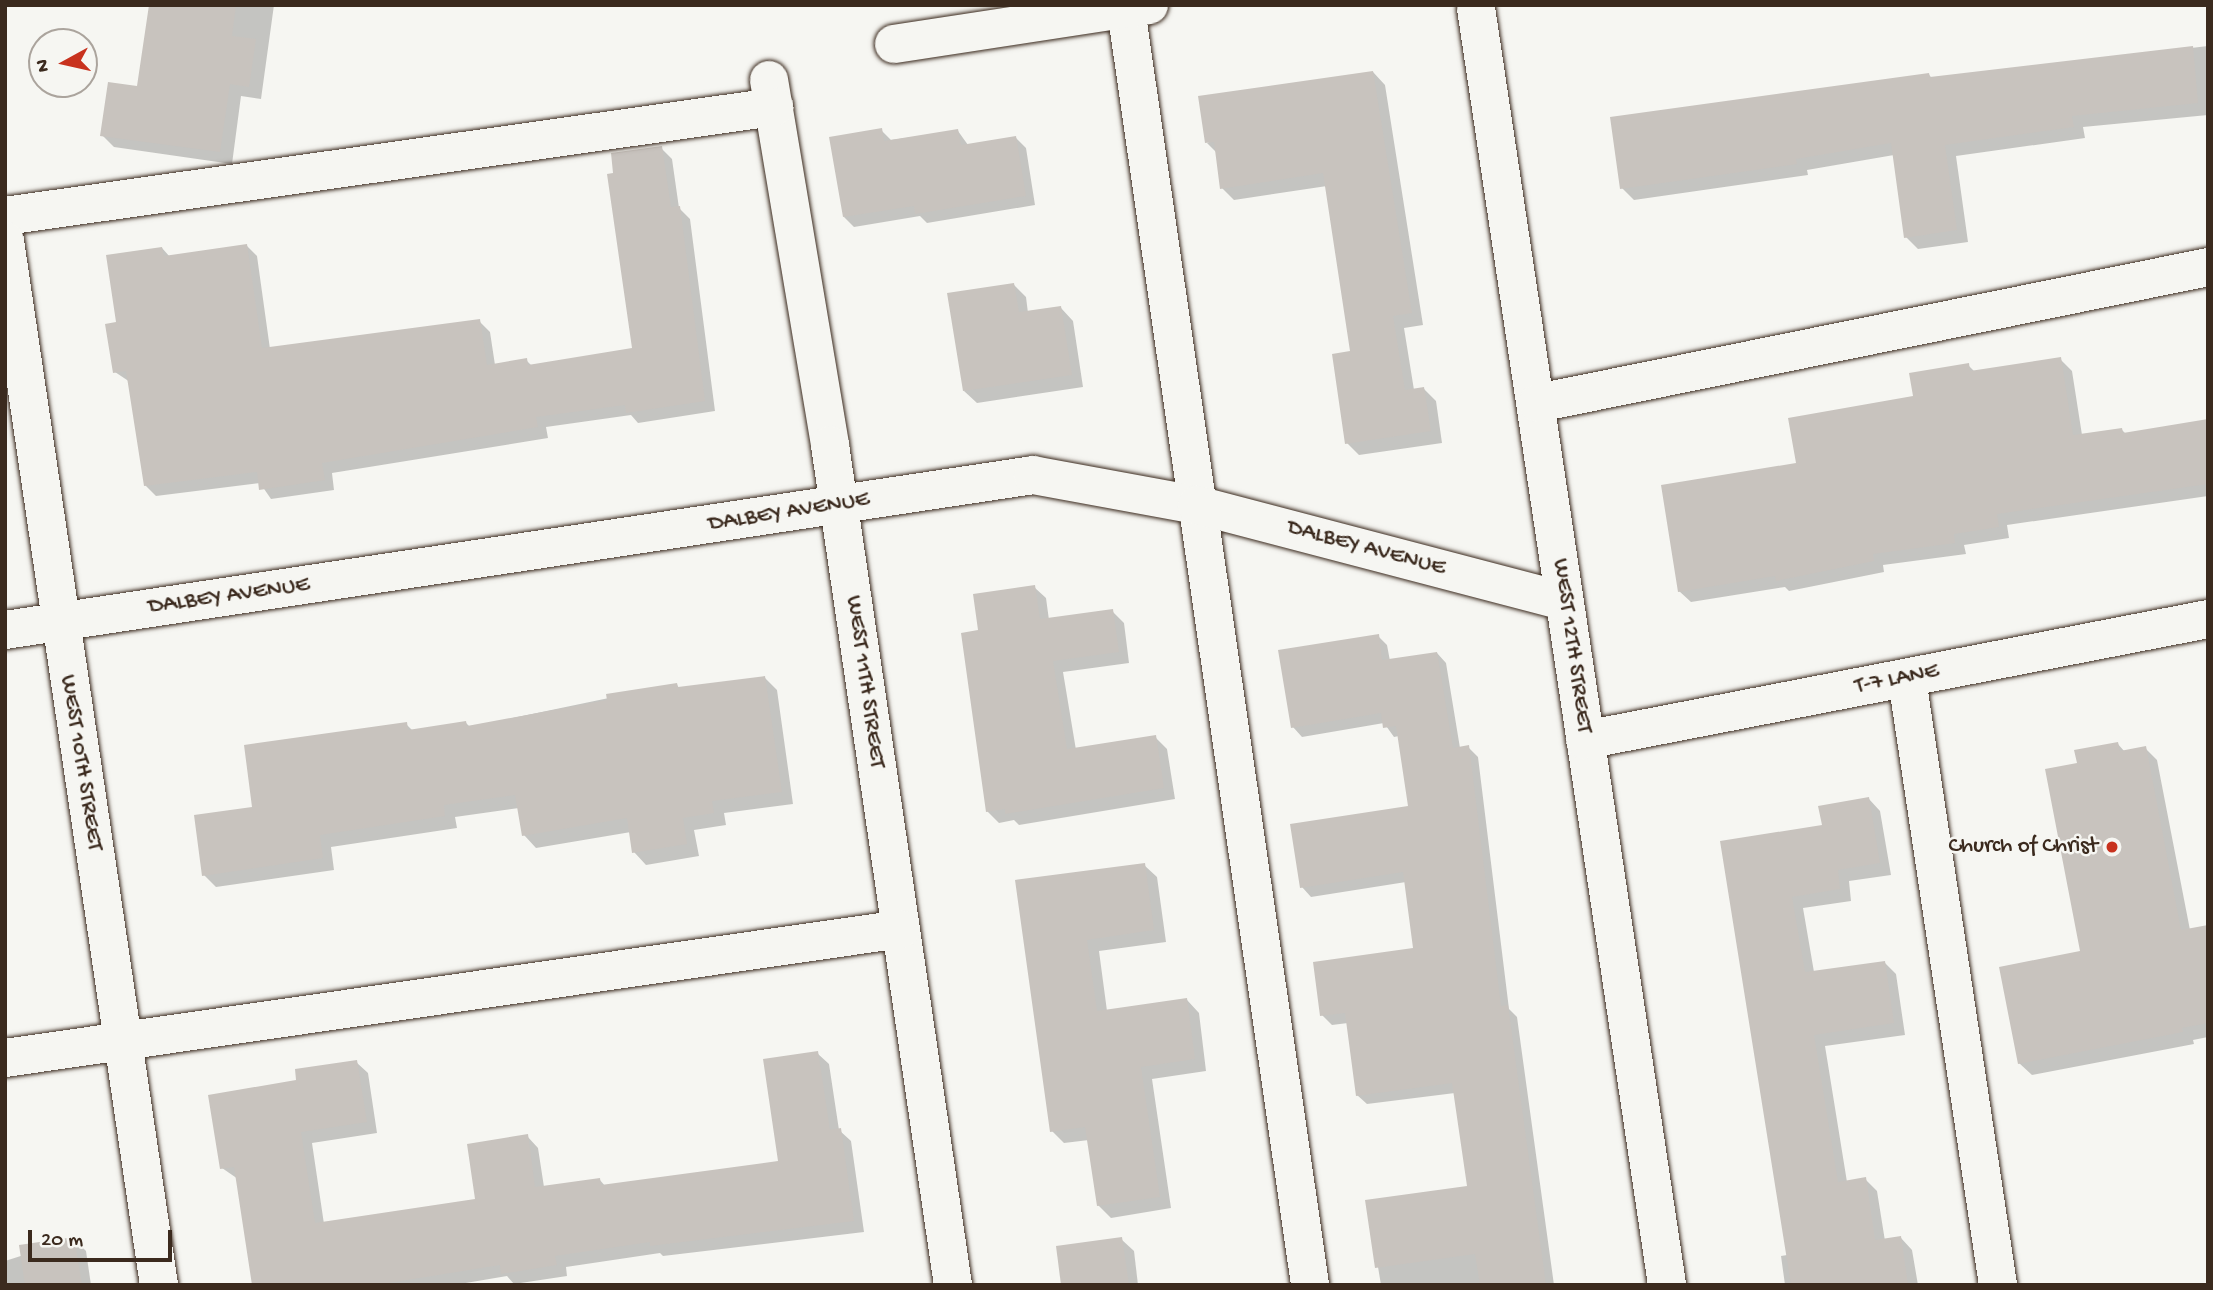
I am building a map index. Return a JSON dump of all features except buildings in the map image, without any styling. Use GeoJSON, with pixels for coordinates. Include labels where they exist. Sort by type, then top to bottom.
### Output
{"type":"FeatureCollection","features":[{"type":"Feature","properties":{"kind":"street","name":"WEST 12TH STREET"},"geometry":{"type":"LineString","coordinates":[[1481,6],[1564,601],[1667,1285]]}},
{"type":"Feature","properties":{"kind":"street"},"geometry":{"type":"LineString","coordinates":[[894,44],[1137,7],[1197,505],[1310,1285]]}},
{"type":"Feature","properties":{"kind":"street","name":"WEST 11TH STREET"},"geometry":{"type":"LineString","coordinates":[[5,216],[772,94],[839,505],[953,1285]]}},
{"type":"Feature","properties":{"kind":"street","name":"WEST 10TH STREET"},"geometry":{"type":"LineString","coordinates":[[5,241],[59,622],[159,1285]]}},
{"type":"Feature","properties":{"kind":"street"},"geometry":{"type":"LineString","coordinates":[[1538,403],[2208,267]]}},
{"type":"Feature","properties":{"kind":"street","name":"DALBEY AVENUE"},"geometry":{"type":"LineString","coordinates":[[5,630],[1033,475],[1197,505],[1564,601]]}},
{"type":"Feature","properties":{"kind":"street","name":"T-7 LANE"},"geometry":{"type":"LineString","coordinates":[[1585,740],[2208,619]]}},
{"type":"Feature","properties":{"kind":"street"},"geometry":{"type":"LineString","coordinates":[[1907,679],[1998,1285]]}},
{"type":"Feature","properties":{"kind":"street"},"geometry":{"type":"LineString","coordinates":[[5,1058],[901,929]]}},
{"type":"Feature","properties":{"kind":"place","name":"Church of Christ"},"geometry":{"type":"Point","coordinates":[2112,847]}}]}
